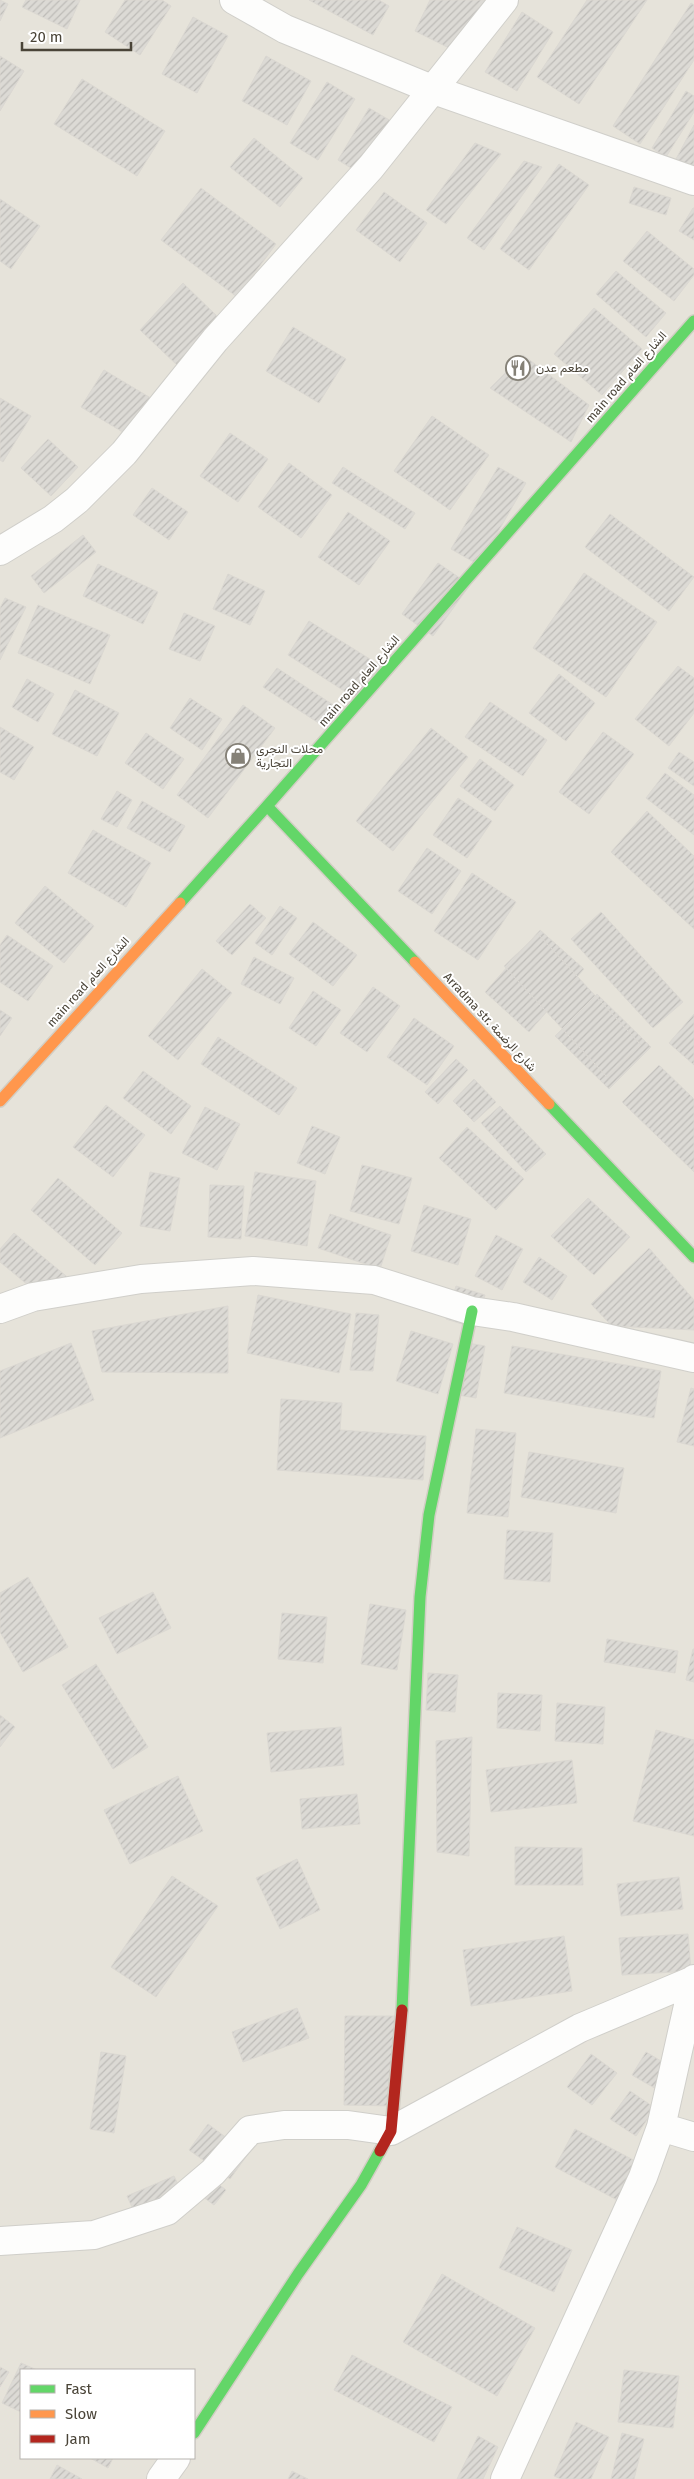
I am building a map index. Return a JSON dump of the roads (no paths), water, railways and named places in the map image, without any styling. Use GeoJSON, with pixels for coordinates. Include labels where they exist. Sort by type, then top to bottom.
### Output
{"type":"FeatureCollection","features":[{"type":"Feature","properties":{"kind":"main road","name":"main road الشارع العام"},"geometry":{"type":"LineString","coordinates":[[0,1101],[267,806],[694,321]]}},
{"type":"Feature","properties":{"kind":"main road","name":"Arradma str. شارع الرضمة"},"geometry":{"type":"LineString","coordinates":[[267,806],[694,1257]]}},
{"type":"Feature","properties":{"kind":"main road"},"geometry":{"type":"LineString","coordinates":[[195,2432],[298,2274],[361,2185],[391,2131],[404,1991],[421,1588],[428,1515],[472,1311]]}},
{"type":"Feature","properties":{"kind":"street"},"geometry":{"type":"LineString","coordinates":[[234,0],[285,29],[434,90],[694,180]]}},
{"type":"Feature","properties":{"kind":"street"},"geometry":{"type":"LineString","coordinates":[[0,551],[53,519],[77,500],[124,453],[214,340],[371,168],[504,0]]}},
{"type":"Feature","properties":{"kind":"street"},"geometry":{"type":"LineString","coordinates":[[0,1309],[34,1297],[141,1279],[253,1271],[374,1280],[472,1311],[513,1317],[694,1358]]}},
{"type":"Feature","properties":{"kind":"street"},"geometry":{"type":"LineString","coordinates":[[0,2241],[94,2235],[167,2211],[213,2172],[250,2130],[284,2125],[348,2125],[391,2131],[580,2028],[694,1979]]}},
{"type":"Feature","properties":{"kind":"street"},"geometry":{"type":"LineString","coordinates":[[505,2479],[643,2178],[661,2127],[694,1979]]}},
{"type":"Feature","properties":{"kind":"street"},"geometry":{"type":"LineString","coordinates":[[661,2127],[694,2136]]}},
{"type":"Feature","properties":{"kind":"street"},"geometry":{"type":"LineString","coordinates":[[161,2479],[175,2459]]}},
{"type":"Feature","properties":{"kind":"place","name":"مطعم عدن"},"geometry":{"type":"Point","coordinates":[518,368]}},
{"type":"Feature","properties":{"kind":"place","name":"محلات النجري التجارية"},"geometry":{"type":"Point","coordinates":[238,756]}}]}
